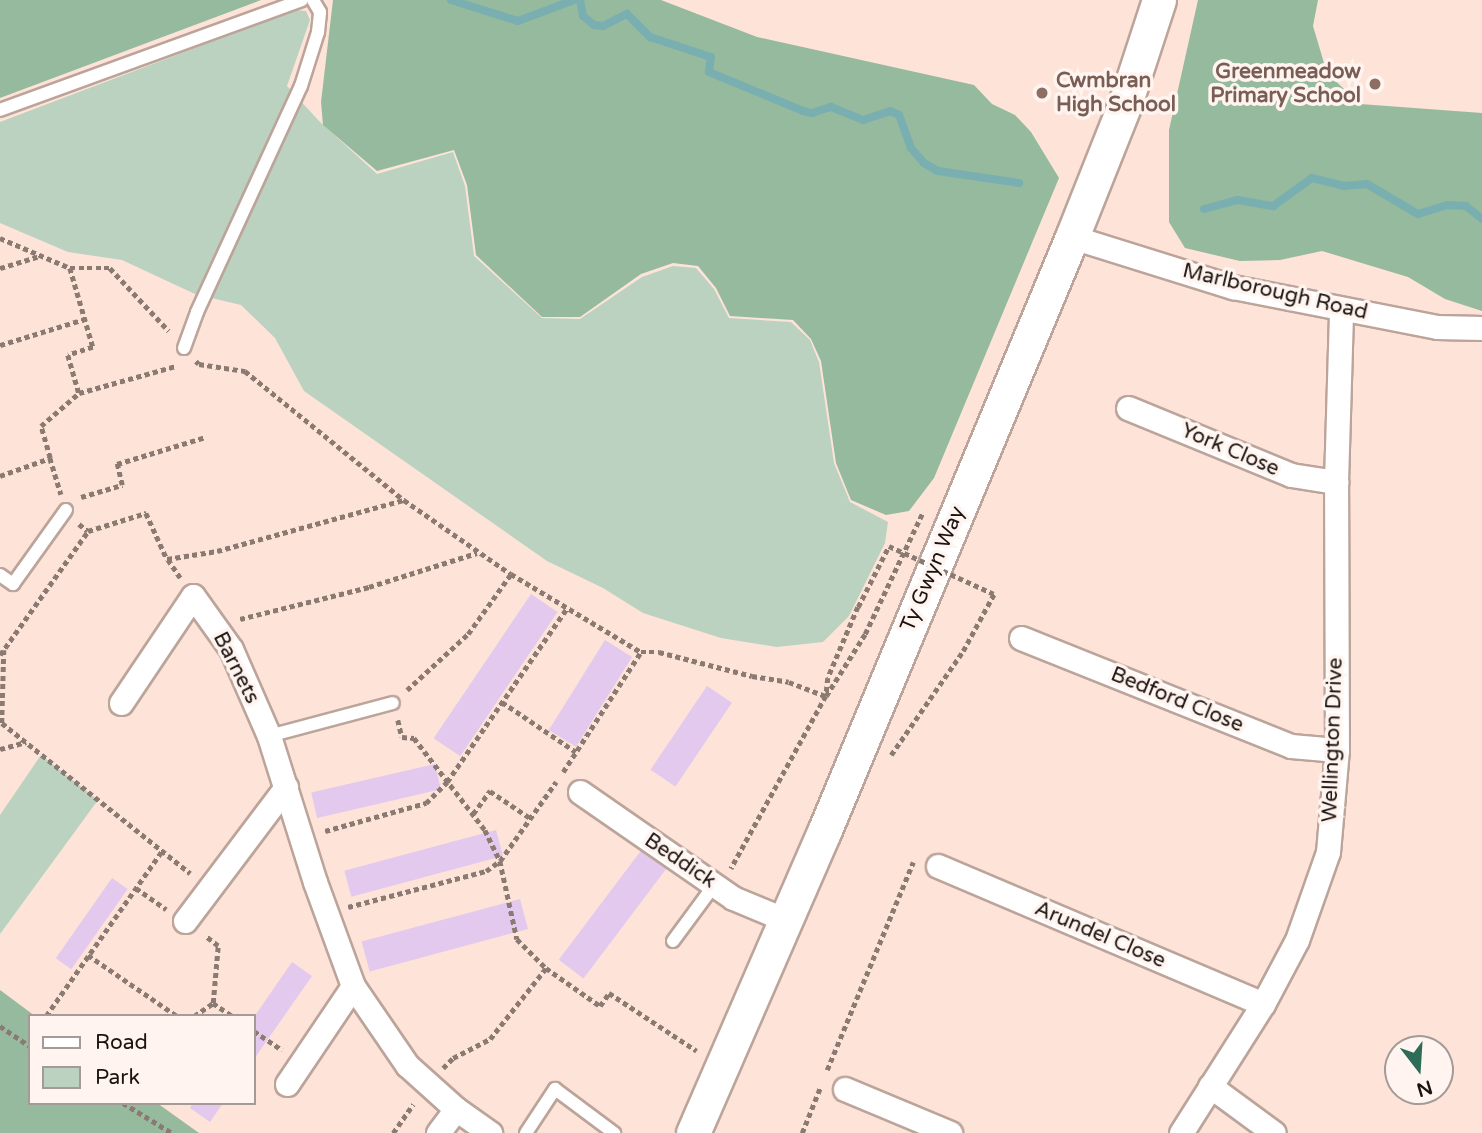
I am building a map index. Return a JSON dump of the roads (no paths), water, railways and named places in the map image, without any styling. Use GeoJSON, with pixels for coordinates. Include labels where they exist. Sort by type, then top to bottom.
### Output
{"type":"FeatureCollection","features":[{"type":"Feature","properties":{"kind":"street","name":"Ty Gwyn Way"},"geometry":{"type":"LineString","coordinates":[[693,1133],[786,920],[1072,237],[1126,101],[1159,0]]}},
{"type":"Feature","properties":{"kind":"street","name":"Marlborough Road"},"geometry":{"type":"LineString","coordinates":[[1072,237],[1233,287],[1437,327],[1482,328]]}},
{"type":"Feature","properties":{"kind":"street","name":"Wellington Drive"},"geometry":{"type":"LineString","coordinates":[[1181,1133],[1263,1004],[1297,940],[1328,852],[1337,750],[1336,482],[1340,309]]}},
{"type":"Feature","properties":{"kind":"street","name":"York Close"},"geometry":{"type":"LineString","coordinates":[[1128,408],[1291,475],[1336,482]]}},
{"type":"Feature","properties":{"kind":"street","name":"Barnets"},"geometry":{"type":"LineString","coordinates":[[121,702],[193,596],[231,649],[269,736],[353,986],[407,1065],[456,1109],[490,1133]]}},
{"type":"Feature","properties":{"kind":"street","name":"Bedford Close"},"geometry":{"type":"LineString","coordinates":[[1021,638],[1291,746],[1337,750]]}},
{"type":"Feature","properties":{"kind":"street"},"geometry":{"type":"LineString","coordinates":[[185,921],[286,787]]}},
{"type":"Feature","properties":{"kind":"street","name":"Beddick"},"geometry":{"type":"LineString","coordinates":[[580,792],[733,898],[786,920]]}},
{"type":"Feature","properties":{"kind":"street","name":"Arundel Close"},"geometry":{"type":"LineString","coordinates":[[938,866],[1263,1004]]}},
{"type":"Feature","properties":{"kind":"street"},"geometry":{"type":"LineString","coordinates":[[286,1084],[353,986]]}},
{"type":"Feature","properties":{"kind":"street"},"geometry":{"type":"LineString","coordinates":[[1210,1086],[1274,1133]]}},
{"type":"Feature","properties":{"kind":"street"},"geometry":{"type":"LineString","coordinates":[[845,1089],[950,1133]]}},
{"type":"Feature","properties":{"kind":"street"},"geometry":{"type":"LineString","coordinates":[[438,1133],[456,1109]]}},
{"type":"Feature","properties":{"kind":"lane"},"geometry":{"type":"LineString","coordinates":[[0,110],[302,0]]}},
{"type":"Feature","properties":{"kind":"lane"},"geometry":{"type":"LineString","coordinates":[[184,348],[197,312],[301,86],[318,32],[320,12],[313,0]]}},
{"type":"Feature","properties":{"kind":"lane"},"geometry":{"type":"LineString","coordinates":[[0,575],[13,584],[65,506]]}},
{"type":"Feature","properties":{"kind":"lane"},"geometry":{"type":"LineString","coordinates":[[269,736],[393,703]]}},
{"type":"Feature","properties":{"kind":"lane"},"geometry":{"type":"LineString","coordinates":[[673,941],[715,884]]}},
{"type":"Feature","properties":{"kind":"lane"},"geometry":{"type":"LineString","coordinates":[[526,1133],[555,1089],[614,1133]]}},
{"type":"Feature","properties":{"kind":"waterway"},"geometry":{"type":"LineString","coordinates":[[451,0],[518,21],[574,0]]}},
{"type":"Feature","properties":{"kind":"waterway"},"geometry":{"type":"LineString","coordinates":[[580,0],[583,16],[594,25],[603,26],[627,14],[650,37],[711,57],[709,72],[803,111],[812,113],[831,107],[863,120],[890,111],[899,115],[911,148],[924,163],[938,171],[1019,183]]}},
{"type":"Feature","properties":{"kind":"waterway"},"geometry":{"type":"LineString","coordinates":[[1204,209],[1238,200],[1273,206],[1312,178],[1344,186],[1367,184],[1418,214],[1447,205],[1466,206],[1482,219]]}},
{"type":"Feature","properties":{"kind":"place","name":"Greenmeadow Primary School"},"geometry":{"type":"Point","coordinates":[1375,84]}},
{"type":"Feature","properties":{"kind":"place","name":"Cwmbran High School"},"geometry":{"type":"Point","coordinates":[1042,93]}}]}
